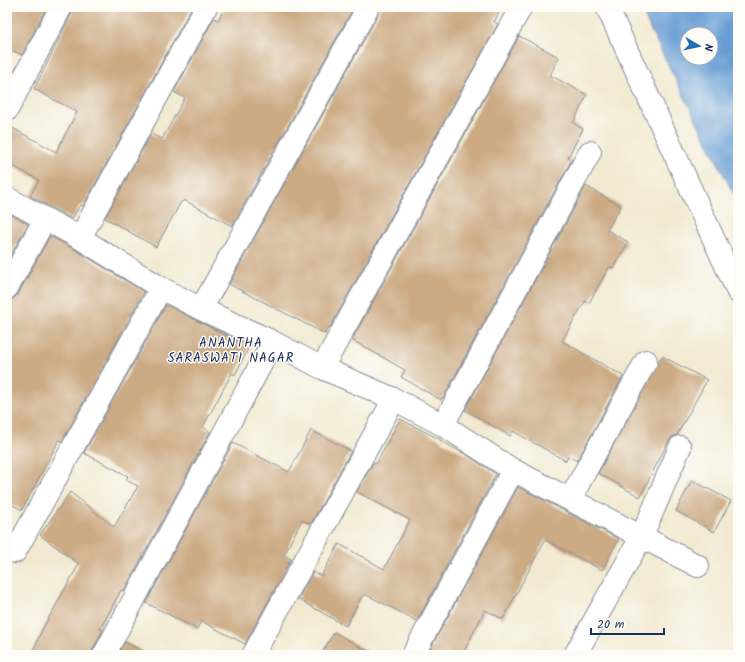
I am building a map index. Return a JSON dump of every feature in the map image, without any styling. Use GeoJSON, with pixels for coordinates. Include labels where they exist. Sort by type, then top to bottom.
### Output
{"type":"FeatureCollection","features":[{"type":"Feature","properties":{"kind":"street"},"geometry":{"type":"LineString","coordinates":[[7,110],[61,7]]}},
{"type":"Feature","properties":{"kind":"street"},"geometry":{"type":"LineString","coordinates":[[80,238],[206,7]]}},
{"type":"Feature","properties":{"kind":"street"},"geometry":{"type":"LineString","coordinates":[[201,308],[368,7]]}},
{"type":"Feature","properties":{"kind":"street"},"geometry":{"type":"LineString","coordinates":[[322,368],[521,7]]}},
{"type":"Feature","properties":{"kind":"street"},"geometry":{"type":"LineString","coordinates":[[607,7],[738,292]]}},
{"type":"Feature","properties":{"kind":"street"},"geometry":{"type":"LineString","coordinates":[[443,425],[590,152]]}},
{"type":"Feature","properties":{"kind":"street"},"geometry":{"type":"LineString","coordinates":[[7,198],[80,238],[161,288],[274,342],[322,368],[394,400],[443,425],[513,470],[698,566]]}},
{"type":"Feature","properties":{"kind":"street"},"geometry":{"type":"LineString","coordinates":[[7,288],[45,219]]}},
{"type":"Feature","properties":{"kind":"street"},"geometry":{"type":"LineString","coordinates":[[15,552],[161,288]]}},
{"type":"Feature","properties":{"kind":"street"},"geometry":{"type":"LineString","coordinates":[[104,655],[274,342]]}},
{"type":"Feature","properties":{"kind":"street"},"geometry":{"type":"LineString","coordinates":[[570,499],[646,361]]}},
{"type":"Feature","properties":{"kind":"street"},"geometry":{"type":"LineString","coordinates":[[253,655],[394,400]]}},
{"type":"Feature","properties":{"kind":"street"},"geometry":{"type":"LineString","coordinates":[[575,655],[642,536],[680,447]]}},
{"type":"Feature","properties":{"kind":"street"},"geometry":{"type":"LineString","coordinates":[[413,655],[513,470]]}},
{"type":"Feature","properties":{"kind":"water"},"geometry":{"type":"Polygon","coordinates":[[[641,7],[738,7],[738,203],[649,27],[641,7]]]}},
{"type":"Feature","properties":{"kind":"building"},"geometry":{"type":"Polygon","coordinates":[[[7,7],[47,7],[22,55],[7,48],[7,7]]]}},
{"type":"Feature","properties":{"kind":"building"},"geometry":{"type":"Polygon","coordinates":[[[73,7],[192,7],[83,206],[80,205],[72,219],[30,196],[39,180],[7,163],[7,125],[56,152],[77,112],[34,89],[72,13],[73,7]]]}},
{"type":"Feature","properties":{"kind":"building"},"geometry":{"type":"Polygon","coordinates":[[[225,7],[354,7],[232,226],[184,200],[181,202],[156,247],[105,218],[151,134],[162,139],[185,98],[174,92],[214,18],[218,20],[225,7]]]}},
{"type":"Feature","properties":{"kind":"building"},"geometry":{"type":"Polygon","coordinates":[[[380,7],[502,7],[494,22],[498,24],[325,334],[229,284],[379,13],[380,7]]]}},
{"type":"Feature","properties":{"kind":"building"},"geometry":{"type":"Polygon","coordinates":[[[519,36],[559,57],[550,75],[587,95],[573,123],[583,129],[568,157],[572,159],[441,400],[401,377],[405,370],[352,340],[519,36]]]}},
{"type":"Feature","properties":{"kind":"building"},"geometry":{"type":"Polygon","coordinates":[[[586,186],[621,206],[607,230],[628,242],[613,268],[609,267],[589,303],[585,301],[562,341],[623,376],[577,461],[568,456],[566,461],[513,431],[510,436],[465,410],[586,186]]]}},
{"type":"Feature","properties":{"kind":"building"},"geometry":{"type":"Polygon","coordinates":[[[7,212],[28,224],[7,262],[7,212]]]}},
{"type":"Feature","properties":{"kind":"building"},"geometry":{"type":"Polygon","coordinates":[[[50,236],[144,292],[62,441],[59,440],[22,510],[7,502],[7,300],[13,299],[18,294],[50,236]]]}},
{"type":"Feature","properties":{"kind":"building"},"geometry":{"type":"Polygon","coordinates":[[[166,305],[249,347],[235,375],[232,373],[203,427],[210,432],[124,591],[121,590],[100,629],[103,630],[93,649],[92,655],[31,655],[42,630],[79,564],[40,535],[70,492],[114,527],[138,486],[126,480],[128,476],[84,453],[166,305]]]}},
{"type":"Feature","properties":{"kind":"building"},"geometry":{"type":"Polygon","coordinates":[[[662,356],[707,380],[677,435],[672,437],[668,442],[640,497],[598,473],[662,356]]]}},
{"type":"Feature","properties":{"kind":"building"},"geometry":{"type":"Polygon","coordinates":[[[400,419],[441,440],[496,474],[417,621],[365,594],[363,597],[362,596],[346,626],[298,599],[313,572],[321,576],[339,544],[384,569],[410,520],[357,492],[373,463],[376,464],[400,419]]]}},
{"type":"Feature","properties":{"kind":"building"},"geometry":{"type":"Polygon","coordinates":[[[311,430],[351,451],[311,524],[302,520],[284,555],[291,559],[245,644],[201,621],[197,629],[146,603],[233,443],[289,472],[311,430]]]}},
{"type":"Feature","properties":{"kind":"building"},"geometry":{"type":"Polygon","coordinates":[[[692,480],[731,501],[714,532],[676,511],[692,480]]]}},
{"type":"Feature","properties":{"kind":"building"},"geometry":{"type":"Polygon","coordinates":[[[518,487],[619,539],[602,570],[545,540],[503,619],[485,610],[462,655],[427,655],[518,487]]]}},
{"type":"Feature","properties":{"kind":"building"},"geometry":{"type":"Polygon","coordinates":[[[334,632],[375,655],[321,655],[334,632]]]}},
{"type":"Feature","properties":{"kind":"building"},"geometry":{"type":"Polygon","coordinates":[[[125,642],[150,655],[118,655],[125,642]]]}},
{"type":"Feature","properties":{"kind":"district","name":"ANANTHA SARASWATI NAGAR"},"geometry":{"type":"Point","coordinates":[231,350]}}]}
